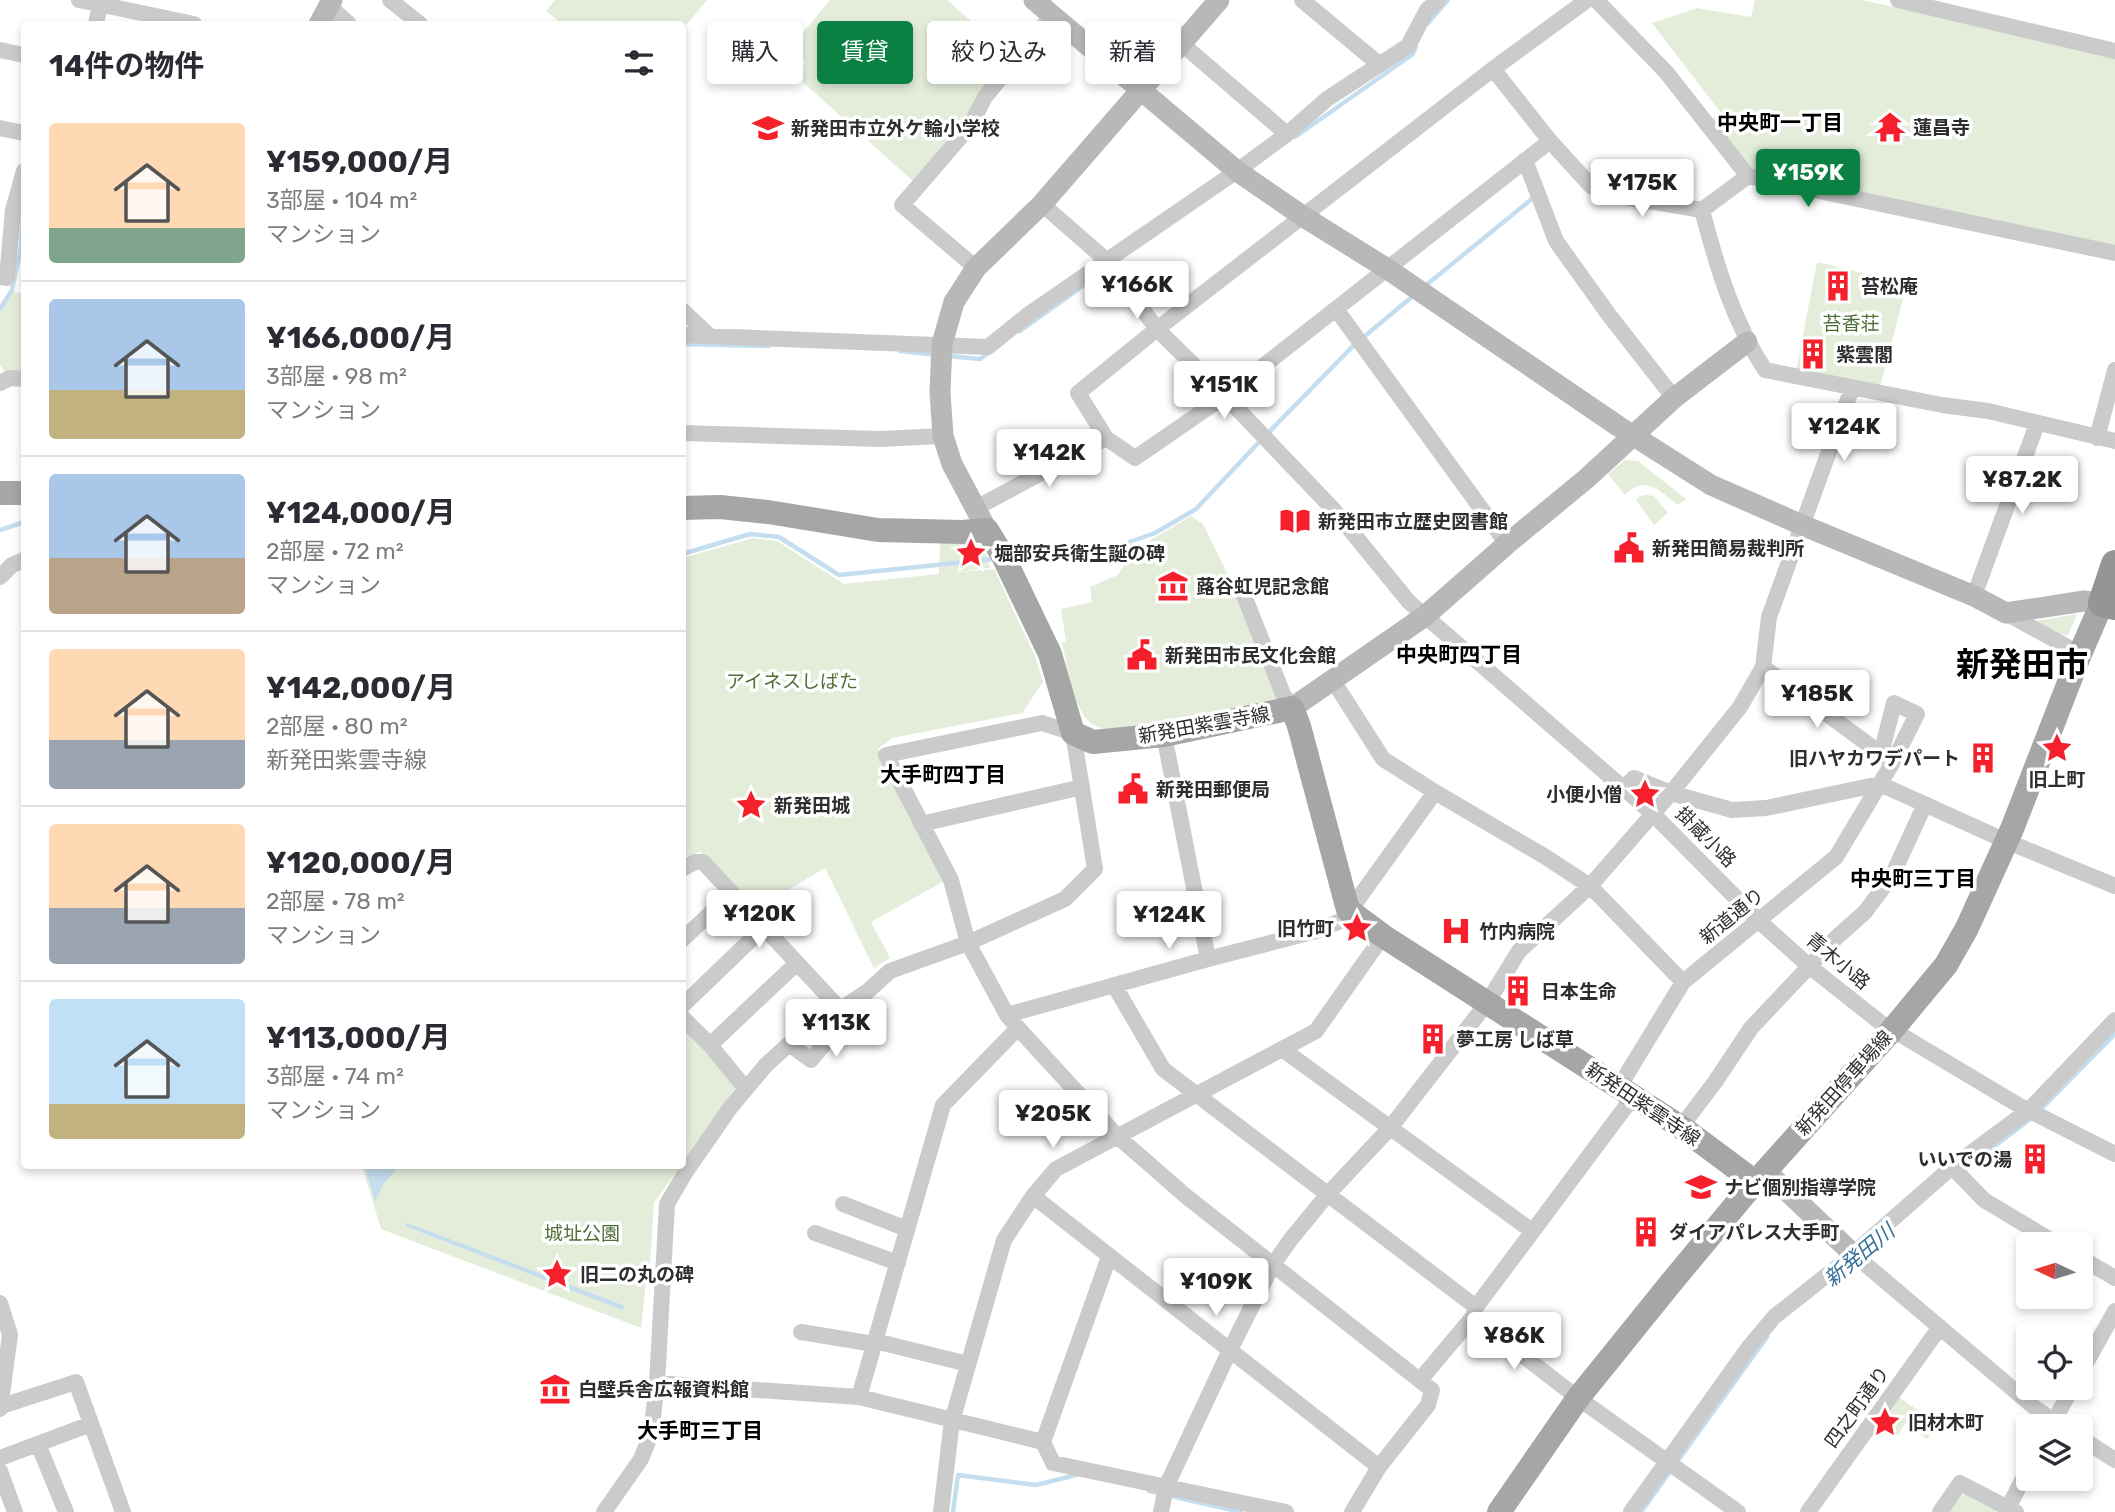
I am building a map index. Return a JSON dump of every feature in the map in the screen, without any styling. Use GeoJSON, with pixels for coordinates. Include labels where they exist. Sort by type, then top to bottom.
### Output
{"type":"FeatureCollection","features":[{"type":"Feature","properties":{"kind":"highway"},"geometry":{"type":"LineString","coordinates":[[2109,604],[2115,564]]}},
{"type":"Feature","properties":{"kind":"main road"},"geometry":{"type":"LineString","coordinates":[[0,493],[21,493]]}},
{"type":"Feature","properties":{"kind":"main road"},"geometry":{"type":"LineString","coordinates":[[686,508],[768,512],[878,530],[987,530],[1003,556],[1050,654],[1073,733]]}},
{"type":"Feature","properties":{"kind":"main road","name":"新発田停車場線"},"geometry":{"type":"LineString","coordinates":[[1499,1512],[1578,1398],[1760,1176],[1892,1030],[1946,965],[1967,928],[2006,841],[2080,654],[2109,604]]}},
{"type":"Feature","properties":{"kind":"main road","name":"新発田紫雲寺線"},"geometry":{"type":"LineString","coordinates":[[1073,733],[1093,742],[1164,735],[1292,708],[1349,910],[1383,936],[1760,1176]]}},
{"type":"Feature","properties":{"kind":"street"},"geometry":{"type":"LineString","coordinates":[[79,0],[101,2],[181,21]]}},
{"type":"Feature","properties":{"kind":"street"},"geometry":{"type":"LineString","coordinates":[[390,0],[416,21]]}},
{"type":"Feature","properties":{"kind":"street"},"geometry":{"type":"LineString","coordinates":[[1034,0],[1237,171],[1304,218],[1386,268],[1633,436],[1711,485],[1974,596],[2080,654]]}},
{"type":"Feature","properties":{"kind":"street"},"geometry":{"type":"LineString","coordinates":[[987,530],[952,464],[943,436],[940,392],[942,344],[954,302],[976,268],[1042,204],[1219,0]]}},
{"type":"Feature","properties":{"kind":"street"},"geometry":{"type":"LineString","coordinates":[[1302,0],[1380,65]]}},
{"type":"Feature","properties":{"kind":"street"},"geometry":{"type":"LineString","coordinates":[[1550,141],[1225,396],[1135,458],[1106,438],[1078,393],[1493,69],[1587,0]]}},
{"type":"Feature","properties":{"kind":"street"},"geometry":{"type":"LineString","coordinates":[[1596,0],[1666,72],[1748,176],[2115,253]]}},
{"type":"Feature","properties":{"kind":"street"},"geometry":{"type":"LineString","coordinates":[[1898,0],[2115,51]]}},
{"type":"Feature","properties":{"kind":"street"},"geometry":{"type":"LineString","coordinates":[[97,21],[101,2]]}},
{"type":"Feature","properties":{"kind":"street"},"geometry":{"type":"LineString","coordinates":[[686,335],[988,347],[1029,314],[1237,171],[1287,134],[1327,99],[1408,46],[1427,3]]}},
{"type":"Feature","properties":{"kind":"street"},"geometry":{"type":"LineString","coordinates":[[327,7],[345,21]]}},
{"type":"Feature","properties":{"kind":"street"},"geometry":{"type":"LineString","coordinates":[[976,268],[902,205],[970,126],[985,97],[1052,15]]}},
{"type":"Feature","properties":{"kind":"street"},"geometry":{"type":"LineString","coordinates":[[1182,44],[1287,134]]}},
{"type":"Feature","properties":{"kind":"street"},"geometry":{"type":"LineString","coordinates":[[0,50],[21,54]]}},
{"type":"Feature","properties":{"kind":"street"},"geometry":{"type":"LineString","coordinates":[[1493,69],[1550,141],[1591,187],[1613,195],[1702,210],[1748,176]]}},
{"type":"Feature","properties":{"kind":"street"},"geometry":{"type":"LineString","coordinates":[[0,128],[21,132]]}},
{"type":"Feature","properties":{"kind":"street"},"geometry":{"type":"LineString","coordinates":[[1525,160],[1556,241],[1674,398]]}},
{"type":"Feature","properties":{"kind":"street"},"geometry":{"type":"LineString","coordinates":[[0,276],[8,278],[12,215],[21,181]]}},
{"type":"Feature","properties":{"kind":"street","name":"掛蔵小路"},"geometry":{"type":"LineString","coordinates":[[1042,204],[1106,260],[1157,329],[1333,509],[1409,602],[1652,813],[1759,921]]}},
{"type":"Feature","properties":{"kind":"street"},"geometry":{"type":"LineString","coordinates":[[1702,210],[1722,283],[1747,342],[1765,370],[1942,405],[1989,411],[2115,441]]}},
{"type":"Feature","properties":{"kind":"street"},"geometry":{"type":"LineString","coordinates":[[1336,309],[1507,544]]}},
{"type":"Feature","properties":{"kind":"street"},"geometry":{"type":"LineString","coordinates":[[686,314],[710,337]]}},
{"type":"Feature","properties":{"kind":"street"},"geometry":{"type":"LineString","coordinates":[[1242,593],[1283,694],[1292,708],[1425,616],[1586,479],[1674,398],[1747,342]]}},
{"type":"Feature","properties":{"kind":"street"},"geometry":{"type":"LineString","coordinates":[[2096,438],[2115,370]]}},
{"type":"Feature","properties":{"kind":"street"},"geometry":{"type":"LineString","coordinates":[[0,383],[10,377],[21,379]]}},
{"type":"Feature","properties":{"kind":"street"},"geometry":{"type":"LineString","coordinates":[[1161,1512],[1166,1487],[1272,1266],[1328,1194],[1390,1128],[1488,1003],[1519,951],[1590,886],[1671,793],[1740,707],[1763,667],[1769,617],[1852,388]]}},
{"type":"Feature","properties":{"kind":"street"},"geometry":{"type":"LineString","coordinates":[[1974,596],[2037,424]]}},
{"type":"Feature","properties":{"kind":"street"},"geometry":{"type":"LineString","coordinates":[[686,433],[880,439],[943,436]]}},
{"type":"Feature","properties":{"kind":"street"},"geometry":{"type":"LineString","coordinates":[[974,509],[1106,438]]}},
{"type":"Feature","properties":{"kind":"street"},"geometry":{"type":"LineString","coordinates":[[0,577],[12,565],[21,561]]}},
{"type":"Feature","properties":{"kind":"street"},"geometry":{"type":"LineString","coordinates":[[2006,613],[2084,601],[2109,604]]}},
{"type":"Feature","properties":{"kind":"street","name":"新道通り"},"geometry":{"type":"LineString","coordinates":[[1420,1380],[1474,1312],[1532,1231],[1626,1092],[1683,982],[1836,857],[1880,785],[1887,758],[1763,667]]}},
{"type":"Feature","properties":{"kind":"street"},"geometry":{"type":"LineString","coordinates":[[1334,681],[1382,759],[1545,856],[1590,886],[1683,982]]}},
{"type":"Feature","properties":{"kind":"street"},"geometry":{"type":"LineString","coordinates":[[789,1044],[811,1060],[868,991],[890,971],[968,943],[1065,899],[1095,869],[1073,733],[1042,723],[886,755],[951,880],[968,943],[1007,1015],[1018,1028],[1117,1136],[1187,1198],[1432,1390],[1428,1405],[1379,1467],[1352,1512]]}},
{"type":"Feature","properties":{"kind":"street"},"geometry":{"type":"LineString","coordinates":[[1164,735],[1208,959]]}},
{"type":"Feature","properties":{"kind":"street"},"geometry":{"type":"LineString","coordinates":[[1623,788],[1634,778],[1671,793],[1732,810],[1766,808],[1880,785],[2115,886]]}},
{"type":"Feature","properties":{"kind":"street"},"geometry":{"type":"LineString","coordinates":[[921,824],[1082,786]]}},
{"type":"Feature","properties":{"kind":"street"},"geometry":{"type":"LineString","coordinates":[[1007,1015],[1316,932],[1343,920],[1435,792]]}},
{"type":"Feature","properties":{"kind":"street"},"geometry":{"type":"LineString","coordinates":[[1681,1127],[1751,1028],[1865,912],[1892,876],[1925,804]]}},
{"type":"Feature","properties":{"kind":"street"},"geometry":{"type":"LineString","coordinates":[[686,867],[695,862],[703,862],[839,1008]]}},
{"type":"Feature","properties":{"kind":"street"},"geometry":{"type":"LineString","coordinates":[[686,936],[731,894]]}},
{"type":"Feature","properties":{"kind":"street","name":"青木小路"},"geometry":{"type":"LineString","coordinates":[[1759,921],[1809,966],[1892,1030],[2035,1112],[2115,1154]]}},
{"type":"Feature","properties":{"kind":"street"},"geometry":{"type":"LineString","coordinates":[[686,1002],[763,928]]}},
{"type":"Feature","properties":{"kind":"street"},"geometry":{"type":"LineString","coordinates":[[941,1512],[952,1421],[1004,1240],[1033,1196],[1056,1169],[1316,1031],[1383,936]]}},
{"type":"Feature","properties":{"kind":"street"},"geometry":{"type":"LineString","coordinates":[[710,1045],[797,964]]}},
{"type":"Feature","properties":{"kind":"street"},"geometry":{"type":"LineString","coordinates":[[1114,985],[1163,1069],[1328,1194],[1578,1398],[1738,1512]]}},
{"type":"Feature","properties":{"kind":"street"},"geometry":{"type":"LineString","coordinates":[[604,1512],[640,1459],[651,1434],[657,1383],[667,1204],[685,1173],[766,1065],[789,1044],[868,991]]}},
{"type":"Feature","properties":{"kind":"street"},"geometry":{"type":"LineString","coordinates":[[1631,1512],[1671,1465],[1774,1317],[1857,1257],[2035,1112],[2115,1020]]}},
{"type":"Feature","properties":{"kind":"street"},"geometry":{"type":"LineString","coordinates":[[686,1021],[710,1045],[746,1089]]}},
{"type":"Feature","properties":{"kind":"street"},"geometry":{"type":"LineString","coordinates":[[859,1397],[943,1105],[1018,1028]]}},
{"type":"Feature","properties":{"kind":"street"},"geometry":{"type":"LineString","coordinates":[[1282,1049],[1532,1231]]}},
{"type":"Feature","properties":{"kind":"street"},"geometry":{"type":"LineString","coordinates":[[1957,1173],[1983,1200],[2037,1232]]}},
{"type":"Feature","properties":{"kind":"street"},"geometry":{"type":"LineString","coordinates":[[1760,1176],[2042,1414]]}},
{"type":"Feature","properties":{"kind":"street"},"geometry":{"type":"LineString","coordinates":[[1033,1196],[1379,1467]]}},
{"type":"Feature","properties":{"kind":"street"},"geometry":{"type":"LineString","coordinates":[[843,1204],[907,1229]]}},
{"type":"Feature","properties":{"kind":"street"},"geometry":{"type":"LineString","coordinates":[[815,1233],[898,1263]]}},
{"type":"Feature","properties":{"kind":"street"},"geometry":{"type":"LineString","coordinates":[[1110,1257],[1043,1442],[1053,1463],[1286,1512]]}},
{"type":"Feature","properties":{"kind":"street"},"geometry":{"type":"LineString","coordinates":[[2093,1265],[2115,1278]]}},
{"type":"Feature","properties":{"kind":"street"},"geometry":{"type":"LineString","coordinates":[[0,1303],[5,1337],[1,1407],[76,1382],[123,1512]]}},
{"type":"Feature","properties":{"kind":"street"},"geometry":{"type":"LineString","coordinates":[[2093,1351],[2115,1311]]}},
{"type":"Feature","properties":{"kind":"street","name":"四之町通り"},"geometry":{"type":"LineString","coordinates":[[1808,1512],[1940,1327]]}},
{"type":"Feature","properties":{"kind":"street"},"geometry":{"type":"LineString","coordinates":[[801,1332],[875,1343],[968,1364]]}},
{"type":"Feature","properties":{"kind":"street"},"geometry":{"type":"LineString","coordinates":[[657,1383],[859,1397],[1043,1442]]}},
{"type":"Feature","properties":{"kind":"street"},"geometry":{"type":"LineString","coordinates":[[0,1458],[91,1424]]}},
{"type":"Feature","properties":{"kind":"street"},"geometry":{"type":"LineString","coordinates":[[38,1444],[65,1512]]}},
{"type":"Feature","properties":{"kind":"street"},"geometry":{"type":"LineString","coordinates":[[2093,1446],[2115,1460]]}},
{"type":"Feature","properties":{"kind":"street"},"geometry":{"type":"LineString","coordinates":[[0,1471],[8,1504]]}},
{"type":"Feature","properties":{"kind":"street"},"geometry":{"type":"LineString","coordinates":[[1940,1512],[1960,1483],[2012,1510],[2019,1491]]}},
{"type":"Feature","properties":{"kind":"green space"},"geometry":{"type":"Polygon","coordinates":[[[555,0],[707,0],[686,25],[686,21],[558,21],[546,11],[555,0]]]}},
{"type":"Feature","properties":{"kind":"green space"},"geometry":{"type":"Polygon","coordinates":[[[830,0],[947,0],[971,21],[927,21],[927,84],[993,84],[968,121],[913,181],[803,82],[803,33],[830,0]]]}},
{"type":"Feature","properties":{"kind":"green space"},"geometry":{"type":"Polygon","coordinates":[[[1755,0],[1862,0],[2115,55],[2115,246],[1756,172],[1710,120],[1721,113],[1652,23],[1697,8],[1751,17],[1755,0]]]}},
{"type":"Feature","properties":{"kind":"green space","name":"苔香荘"},"geometry":{"type":"Polygon","coordinates":[[[1817,262],[1907,284],[1880,387],[1796,371],[1817,262]]]}},
{"type":"Feature","properties":{"kind":"green space"},"geometry":{"type":"Polygon","coordinates":[[[12,291],[21,293],[21,378],[6,375],[0,364],[0,312],[12,291]]]}},
{"type":"Feature","properties":{"kind":"green space"},"geometry":{"type":"Polygon","coordinates":[[[1625,460],[1638,461],[1686,499],[1678,505],[1659,490],[1646,485],[1625,495],[1608,474],[1625,460]]]}},
{"type":"Feature","properties":{"kind":"green space"},"geometry":{"type":"Polygon","coordinates":[[[1647,495],[1654,496],[1668,513],[1654,525],[1636,500],[1647,495]]]}},
{"type":"Feature","properties":{"kind":"green space"},"geometry":{"type":"Polygon","coordinates":[[[1191,516],[1203,524],[1237,593],[1279,701],[1123,730],[1096,726],[1082,712],[1073,689],[1062,643],[1066,641],[1061,609],[1092,602],[1090,587],[1118,575],[1134,550],[1191,516]]]}},
{"type":"Feature","properties":{"kind":"green space","name":"アイネスしばた"},"geometry":{"type":"Polygon","coordinates":[[[753,538],[777,541],[844,584],[939,574],[940,542],[966,543],[986,554],[990,568],[947,573],[994,569],[1035,656],[1043,682],[1022,713],[892,738],[878,749],[948,879],[871,922],[890,958],[874,968],[825,868],[756,909],[700,852],[686,857],[686,557],[753,538]]]}},
{"type":"Feature","properties":{"kind":"green space"},"geometry":{"type":"Polygon","coordinates":[[[2077,614],[2068,636],[2052,631],[2036,621],[2077,614]]]}},
{"type":"Feature","properties":{"kind":"green space"},"geometry":{"type":"Polygon","coordinates":[[[686,1030],[736,1086],[686,1158],[686,1030]]]}},
{"type":"Feature","properties":{"kind":"green space","name":"城址公園"},"geometry":{"type":"Polygon","coordinates":[[[363,1169],[678,1169],[654,1203],[650,1266],[647,1272],[641,1328],[381,1229],[363,1169]]]}},
{"type":"Feature","properties":{"kind":"green space"},"geometry":{"type":"Polygon","coordinates":[[[1897,1396],[1937,1423],[1927,1439],[1905,1424],[1896,1438],[1877,1425],[1897,1396]]]}},
{"type":"Feature","properties":{"kind":"green space"},"geometry":{"type":"Polygon","coordinates":[[[1964,1494],[2001,1512],[1946,1512],[1964,1494]]]}},
{"type":"Feature","properties":{"kind":"water"},"geometry":{"type":"Polygon","coordinates":[[[366,1169],[397,1169],[384,1183],[375,1202],[366,1169]]]}},
{"type":"Feature","properties":{"kind":"water"},"geometry":{"type":"Polygon","coordinates":[[[406,1223],[625,1306],[623,1310],[405,1226],[406,1223]]]}},
{"type":"Feature","properties":{"kind":"waterway"},"geometry":{"type":"LineString","coordinates":[[1428,23],[1448,0]]}},
{"type":"Feature","properties":{"kind":"waterway"},"geometry":{"type":"LineString","coordinates":[[1295,137],[1413,54],[1416,46]]}},
{"type":"Feature","properties":{"kind":"waterway"},"geometry":{"type":"LineString","coordinates":[[1425,286],[1533,198]]}},
{"type":"Feature","properties":{"kind":"waterway"},"geometry":{"type":"LineString","coordinates":[[0,309],[12,290],[21,247]]}},
{"type":"Feature","properties":{"kind":"waterway"},"geometry":{"type":"LineString","coordinates":[[1020,331],[1090,281]]}},
{"type":"Feature","properties":{"kind":"waterway"},"geometry":{"type":"LineString","coordinates":[[1267,434],[1354,345],[1413,296]]}},
{"type":"Feature","properties":{"kind":"waterway"},"geometry":{"type":"LineString","coordinates":[[686,344],[769,346]]}},
{"type":"Feature","properties":{"kind":"waterway"},"geometry":{"type":"LineString","coordinates":[[900,351],[937,355]]}},
{"type":"Feature","properties":{"kind":"waterway"},"geometry":{"type":"LineString","coordinates":[[949,356],[980,359],[990,352]]}},
{"type":"Feature","properties":{"kind":"waterway"},"geometry":{"type":"LineString","coordinates":[[1013,557],[1026,555],[1079,560],[1155,533],[1196,509],[1261,440]]}},
{"type":"Feature","properties":{"kind":"waterway"},"geometry":{"type":"LineString","coordinates":[[0,530],[21,523]]}},
{"type":"Feature","properties":{"kind":"waterway"},"geometry":{"type":"LineString","coordinates":[[686,553],[750,534],[779,537],[839,575],[994,559]]}},
{"type":"Feature","properties":{"kind":"waterway","name":"新発田川"},"geometry":{"type":"LineString","coordinates":[[2039,1111],[2115,1034]]}},
{"type":"Feature","properties":{"kind":"waterway","name":"新発田川"},"geometry":{"type":"LineString","coordinates":[[1962,1171],[2033,1117]]}},
{"type":"Feature","properties":{"kind":"waterway","name":"新発田川"},"geometry":{"type":"LineString","coordinates":[[1641,1512],[1767,1337]]}},
{"type":"Feature","properties":{"kind":"waterway"},"geometry":{"type":"LineString","coordinates":[[953,1512],[958,1475],[1036,1485],[1076,1475]]}},
{"type":"Feature","properties":{"kind":"waterway"},"geometry":{"type":"LineString","coordinates":[[1149,1491],[1241,1512]]}},
{"type":"Feature","properties":{"kind":"place","name":"蓮昌寺"},"geometry":{"type":"Point","coordinates":[1890,127]}},
{"type":"Feature","properties":{"kind":"place","name":"新発田市立外ケ輪小学校"},"geometry":{"type":"Point","coordinates":[768,128]}},
{"type":"Feature","properties":{"kind":"place","name":"苔松庵"},"geometry":{"type":"Point","coordinates":[1838,286]}},
{"type":"Feature","properties":{"kind":"place","name":"紫雲閣"},"geometry":{"type":"Point","coordinates":[1813,354]}},
{"type":"Feature","properties":{"kind":"place","name":"新発田市立歴史図書館"},"geometry":{"type":"Point","coordinates":[1295,521]}},
{"type":"Feature","properties":{"kind":"place","name":"新発田簡易裁判所"},"geometry":{"type":"Point","coordinates":[1629,548]}},
{"type":"Feature","properties":{"kind":"place","name":"堀部安兵衛生誕の碑"},"geometry":{"type":"Point","coordinates":[971,553]}},
{"type":"Feature","properties":{"kind":"place","name":"蕗谷虹児記念館"},"geometry":{"type":"Point","coordinates":[1173,586]}},
{"type":"Feature","properties":{"kind":"place","name":"新発田市民文化会館"},"geometry":{"type":"Point","coordinates":[1142,655]}},
{"type":"Feature","properties":{"kind":"place","name":"旧上町"},"geometry":{"type":"Point","coordinates":[2057,748]}},
{"type":"Feature","properties":{"kind":"place","name":"旧ハヤカワデパート"},"geometry":{"type":"Point","coordinates":[1983,758]}},
{"type":"Feature","properties":{"kind":"place","name":"新発田郵便局"},"geometry":{"type":"Point","coordinates":[1133,789]}},
{"type":"Feature","properties":{"kind":"place","name":"小便小僧"},"geometry":{"type":"Point","coordinates":[1645,794]}},
{"type":"Feature","properties":{"kind":"place","name":"新発田城"},"geometry":{"type":"Point","coordinates":[751,805]}},
{"type":"Feature","properties":{"kind":"place","name":"旧竹町"},"geometry":{"type":"Point","coordinates":[1357,928]}},
{"type":"Feature","properties":{"kind":"place","name":"竹内病院"},"geometry":{"type":"Point","coordinates":[1456,931]}},
{"type":"Feature","properties":{"kind":"place","name":"日本生命"},"geometry":{"type":"Point","coordinates":[1518,991]}},
{"type":"Feature","properties":{"kind":"place","name":"夢工房 しば草"},"geometry":{"type":"Point","coordinates":[1433,1039]}},
{"type":"Feature","properties":{"kind":"place","name":"いいでの湯"},"geometry":{"type":"Point","coordinates":[2035,1159]}},
{"type":"Feature","properties":{"kind":"place","name":"ナビ個別指導学院"},"geometry":{"type":"Point","coordinates":[1701,1187]}},
{"type":"Feature","properties":{"kind":"place","name":"ダイアパレス大手町"},"geometry":{"type":"Point","coordinates":[1646,1232]}},
{"type":"Feature","properties":{"kind":"place","name":"旧二の丸の碑"},"geometry":{"type":"Point","coordinates":[557,1274]}},
{"type":"Feature","properties":{"kind":"place","name":"白壁兵舎広報資料館"},"geometry":{"type":"Point","coordinates":[555,1389]}},
{"type":"Feature","properties":{"kind":"place","name":"旧材木町"},"geometry":{"type":"Point","coordinates":[1885,1422]}},
{"type":"Feature","properties":{"kind":"district","name":"中央町一丁目"},"geometry":{"type":"Point","coordinates":[1780,122]}},
{"type":"Feature","properties":{"kind":"district","name":"中央町四丁目"},"geometry":{"type":"Point","coordinates":[1459,654]}},
{"type":"Feature","properties":{"kind":"district","name":"新発田市"},"geometry":{"type":"Point","coordinates":[2022,664]}},
{"type":"Feature","properties":{"kind":"district","name":"大手町四丁目"},"geometry":{"type":"Point","coordinates":[943,774]}},
{"type":"Feature","properties":{"kind":"district","name":"中央町三丁目"},"geometry":{"type":"Point","coordinates":[1913,878]}},
{"type":"Feature","properties":{"kind":"district","name":"大手町三丁目"},"geometry":{"type":"Point","coordinates":[700,1430]}}]}
